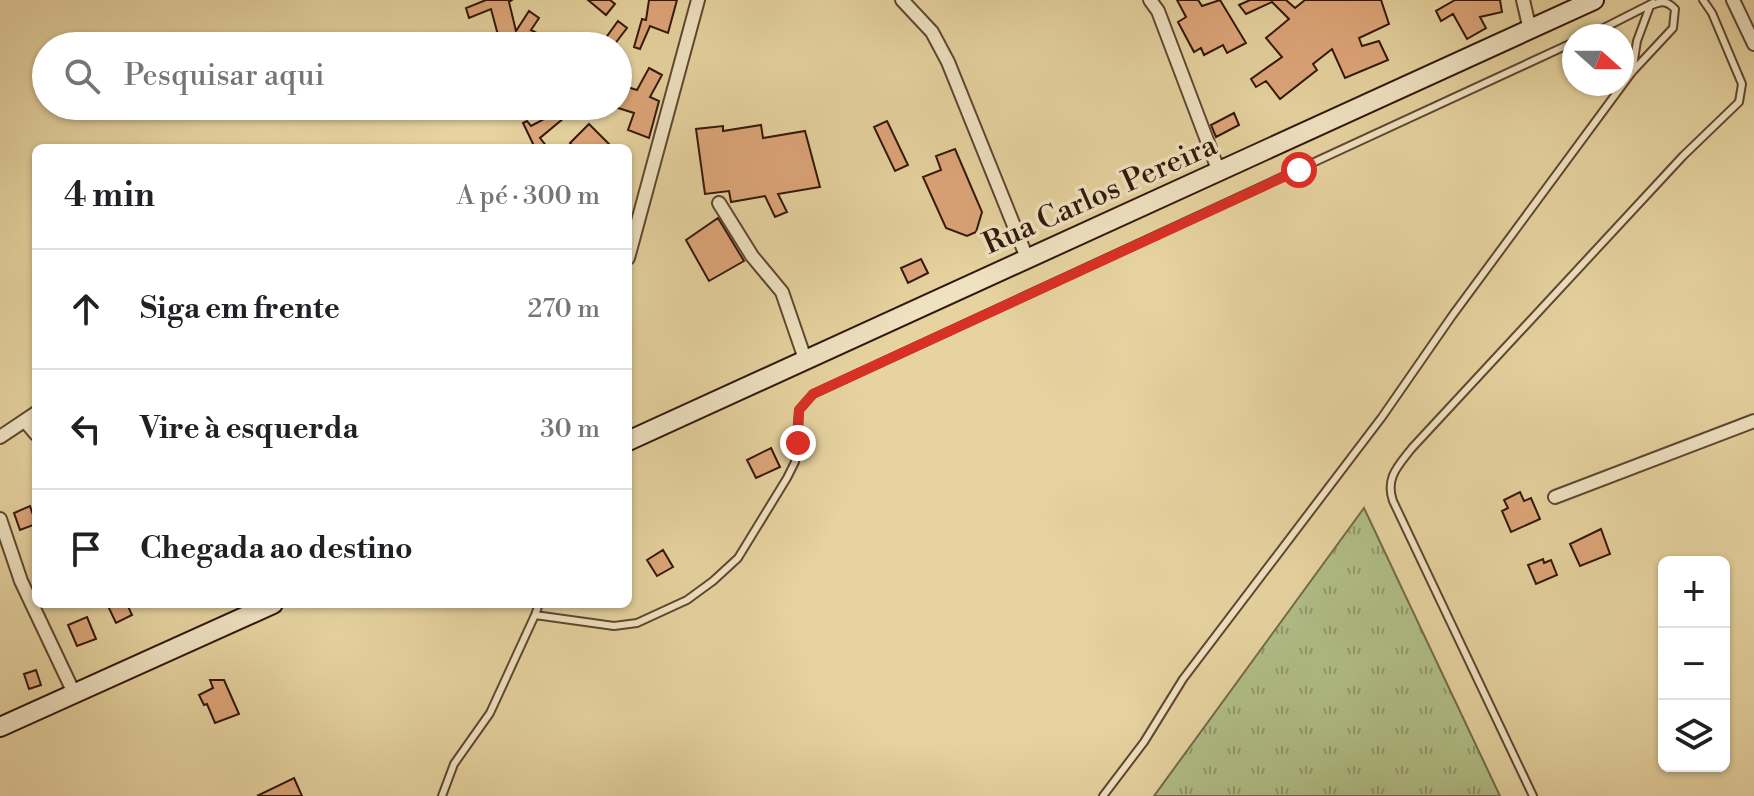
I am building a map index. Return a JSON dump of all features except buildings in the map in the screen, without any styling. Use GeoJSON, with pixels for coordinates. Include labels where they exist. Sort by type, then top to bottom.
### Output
{"type":"FeatureCollection","features":[{"type":"Feature","properties":{"kind":"main road","name":"Rua Carlos Pereira"},"geometry":{"type":"LineString","coordinates":[[632,439],[1594,0]]}},
{"type":"Feature","properties":{"kind":"main road"},"geometry":{"type":"LineString","coordinates":[[0,727],[264,608]]}},
{"type":"Feature","properties":{"kind":"street"},"geometry":{"type":"LineString","coordinates":[[632,243],[698,0]]}},
{"type":"Feature","properties":{"kind":"street"},"geometry":{"type":"LineString","coordinates":[[902,0],[932,32],[943,52],[1027,258]]}},
{"type":"Feature","properties":{"kind":"street"},"geometry":{"type":"LineString","coordinates":[[1150,0],[1158,11],[1219,172]]}},
{"type":"Feature","properties":{"kind":"street"},"geometry":{"type":"LineString","coordinates":[[1158,11],[1169,0]]}},
{"type":"Feature","properties":{"kind":"street"},"geometry":{"type":"LineString","coordinates":[[1523,0],[1530,30]]}},
{"type":"Feature","properties":{"kind":"street"},"geometry":{"type":"LineString","coordinates":[[1733,0],[1754,44]]}},
{"type":"Feature","properties":{"kind":"street"},"geometry":{"type":"LineString","coordinates":[[719,203],[745,246],[782,292],[805,359]]}},
{"type":"Feature","properties":{"kind":"street"},"geometry":{"type":"LineString","coordinates":[[0,437],[31,417]]}},
{"type":"Feature","properties":{"kind":"street"},"geometry":{"type":"LineString","coordinates":[[1555,497],[1754,421]]}},
{"type":"Feature","properties":{"kind":"street"},"geometry":{"type":"LineString","coordinates":[[0,519],[32,604]]}},
{"type":"Feature","properties":{"kind":"street"},"geometry":{"type":"LineString","coordinates":[[34,608],[74,693]]}},
{"type":"Feature","properties":{"kind":"lane"},"geometry":{"type":"LineString","coordinates":[[1612,24],[1659,0]]}},
{"type":"Feature","properties":{"kind":"lane"},"geometry":{"type":"LineString","coordinates":[[1533,796],[1393,501],[1389,482],[1412,448],[1683,156],[1739,102],[1742,84],[1712,13],[1703,0]]}},
{"type":"Feature","properties":{"kind":"lane"},"geometry":{"type":"LineString","coordinates":[[1659,1],[1668,3],[1675,9],[1673,28],[1632,72],[1637,41],[1650,6],[1659,1]]}},
{"type":"Feature","properties":{"kind":"lane"},"geometry":{"type":"LineString","coordinates":[[535,615],[614,626],[659,615],[687,600],[738,558],[795,462],[799,410],[813,394],[1562,48]]}},
{"type":"Feature","properties":{"kind":"lane"},"geometry":{"type":"LineString","coordinates":[[1103,796],[1144,742],[1183,679],[1382,417],[1452,316],[1614,96]]}},
{"type":"Feature","properties":{"kind":"lane"},"geometry":{"type":"LineString","coordinates":[[442,796],[454,764],[490,713],[538,608]]}},
{"type":"Feature","properties":{"kind":"green space"},"geometry":{"type":"Polygon","coordinates":[[[1364,508],[1500,796],[1154,796],[1364,508]]]}},
{"type":"Feature","properties":{"kind":"route"},"geometry":{"type":"LineString","coordinates":[[798,443],[796,427],[799,410],[813,394],[1299,170]]}}]}
